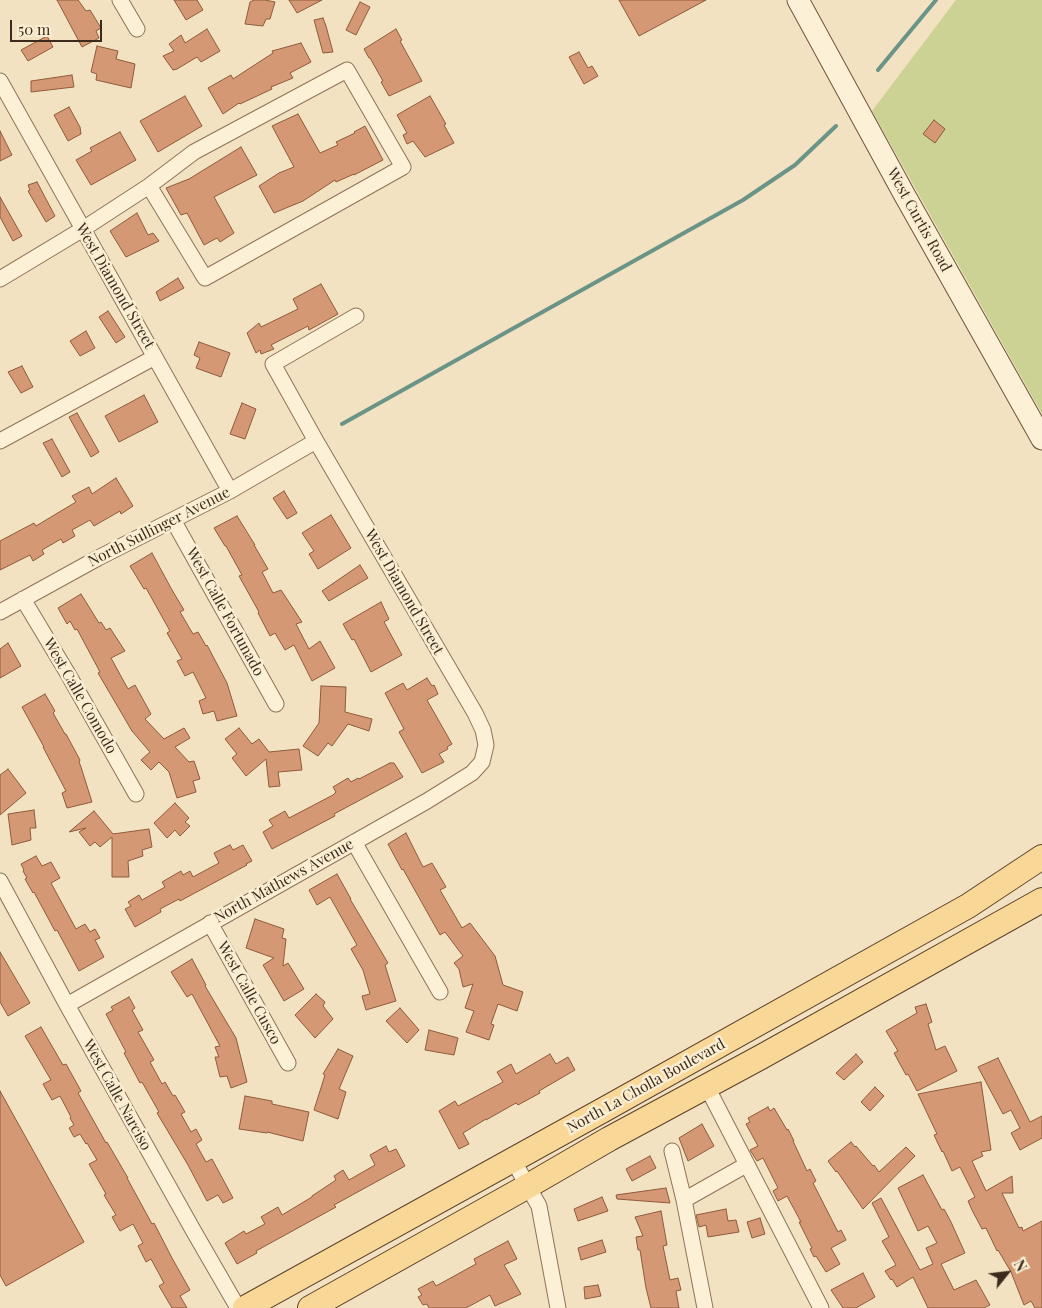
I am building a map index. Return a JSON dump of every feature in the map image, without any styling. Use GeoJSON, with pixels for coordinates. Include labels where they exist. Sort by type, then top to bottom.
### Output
{"type":"FeatureCollection","features":[{"type":"Feature","properties":{"kind":"main road","name":"North La Cholla Boulevard"},"geometry":{"type":"LineString","coordinates":[[245,1308],[968,906],[1042,857]]}},
{"type":"Feature","properties":{"kind":"main road","name":"North La Cholla Boulevard"},"geometry":{"type":"LineString","coordinates":[[310,1308],[609,1139],[1042,900]]}},
{"type":"Feature","properties":{"kind":"street"},"geometry":{"type":"LineString","coordinates":[[120,0],[136,29]]}},
{"type":"Feature","properties":{"kind":"street","name":"West Curtis Road"},"geometry":{"type":"LineString","coordinates":[[798,0],[904,194],[1042,439]]}},
{"type":"Feature","properties":{"kind":"street"},"geometry":{"type":"LineString","coordinates":[[0,279],[83,229],[149,186],[194,152],[347,70],[403,168],[205,278],[149,186]]}},
{"type":"Feature","properties":{"kind":"street","name":"West Diamond Street"},"geometry":{"type":"LineString","coordinates":[[0,81],[230,491]]}},
{"type":"Feature","properties":{"kind":"street","name":"West Diamond Street"},"geometry":{"type":"LineString","coordinates":[[356,316],[273,364],[475,713],[483,730],[486,745]]}},
{"type":"Feature","properties":{"kind":"street"},"geometry":{"type":"LineString","coordinates":[[0,441],[155,357]]}},
{"type":"Feature","properties":{"kind":"street","name":"North Sullinger Avenue"},"geometry":{"type":"LineString","coordinates":[[0,612],[98,558],[230,491],[316,441]]}},
{"type":"Feature","properties":{"kind":"street","name":"West Calle Fortunado"},"geometry":{"type":"LineString","coordinates":[[173,520],[276,704]]}},
{"type":"Feature","properties":{"kind":"street","name":"West Calle Comodo"},"geometry":{"type":"LineString","coordinates":[[23,599],[136,794]]}},
{"type":"Feature","properties":{"kind":"street","name":"North Mathews Avenue"},"geometry":{"type":"LineString","coordinates":[[68,1005],[472,773],[482,762],[486,745]]}},
{"type":"Feature","properties":{"kind":"street"},"geometry":{"type":"LineString","coordinates":[[354,842],[440,992]]}},
{"type":"Feature","properties":{"kind":"street","name":"West Calle Narciso"},"geometry":{"type":"LineString","coordinates":[[0,881],[238,1308]]}},
{"type":"Feature","properties":{"kind":"street","name":"West Calle Cusco"},"geometry":{"type":"LineString","coordinates":[[210,923],[288,1064]]}},
{"type":"Feature","properties":{"kind":"street"},"geometry":{"type":"LineString","coordinates":[[707,1086],[820,1308]]}},
{"type":"Feature","properties":{"kind":"street"},"geometry":{"type":"LineString","coordinates":[[672,1151],[684,1200],[705,1308]]}},
{"type":"Feature","properties":{"kind":"street"},"geometry":{"type":"LineString","coordinates":[[513,1160],[539,1206],[558,1308]]}},
{"type":"Feature","properties":{"kind":"street"},"geometry":{"type":"LineString","coordinates":[[684,1200],[746,1165]]}},
{"type":"Feature","properties":{"kind":"green space"},"geometry":{"type":"Polygon","coordinates":[[[956,0],[1042,0],[1042,414],[872,111],[956,0]]]}},
{"type":"Feature","properties":{"kind":"building"},"geometry":{"type":"Polygon","coordinates":[[[57,0],[78,0],[86,11],[90,10],[101,28],[96,31],[99,38],[82,47],[57,0]]]}},
{"type":"Feature","properties":{"kind":"building"},"geometry":{"type":"Polygon","coordinates":[[[174,0],[197,0],[203,10],[186,20],[174,0]]]}},
{"type":"Feature","properties":{"kind":"building"},"geometry":{"type":"Polygon","coordinates":[[[254,0],[275,2],[270,19],[266,19],[263,26],[245,24],[250,2],[254,0]]]}},
{"type":"Feature","properties":{"kind":"building"},"geometry":{"type":"Polygon","coordinates":[[[289,0],[322,0],[297,13],[289,0]]]}},
{"type":"Feature","properties":{"kind":"building"},"geometry":{"type":"Polygon","coordinates":[[[619,0],[706,0],[639,36],[619,0]]]}},
{"type":"Feature","properties":{"kind":"building"},"geometry":{"type":"Polygon","coordinates":[[[360,2],[370,7],[356,35],[346,30],[360,2]]]}},
{"type":"Feature","properties":{"kind":"building"},"geometry":{"type":"Polygon","coordinates":[[[323,18],[333,52],[323,53],[314,20],[323,18]]]}},
{"type":"Feature","properties":{"kind":"building"},"geometry":{"type":"Polygon","coordinates":[[[207,29],[220,51],[201,62],[197,57],[173,70],[163,56],[174,51],[169,44],[181,35],[185,43],[207,29]]]}},
{"type":"Feature","properties":{"kind":"building"},"geometry":{"type":"Polygon","coordinates":[[[396,29],[402,40],[400,41],[422,81],[389,96],[381,82],[383,81],[364,49],[396,29]]]}},
{"type":"Feature","properties":{"kind":"building"},"geometry":{"type":"Polygon","coordinates":[[[47,36],[53,47],[28,61],[21,50],[47,36]]]}},
{"type":"Feature","properties":{"kind":"building"},"geometry":{"type":"Polygon","coordinates":[[[301,43],[311,62],[290,73],[293,78],[239,103],[223,114],[208,88],[231,75],[233,79],[273,53],[272,51],[301,43]]]}},
{"type":"Feature","properties":{"kind":"building"},"geometry":{"type":"Polygon","coordinates":[[[97,46],[118,51],[116,59],[135,64],[131,88],[96,80],[97,74],[91,72],[97,46]]]}},
{"type":"Feature","properties":{"kind":"building"},"geometry":{"type":"Polygon","coordinates":[[[579,52],[588,68],[592,66],[598,76],[584,84],[569,57],[579,52]]]}},
{"type":"Feature","properties":{"kind":"building"},"geometry":{"type":"Polygon","coordinates":[[[72,75],[74,87],[31,92],[31,81],[72,75]]]}},
{"type":"Feature","properties":{"kind":"building"},"geometry":{"type":"Polygon","coordinates":[[[185,96],[202,126],[158,152],[140,121],[185,96]]]}},
{"type":"Feature","properties":{"kind":"building"},"geometry":{"type":"Polygon","coordinates":[[[430,96],[446,124],[444,125],[454,143],[425,157],[413,141],[407,144],[403,135],[407,133],[397,115],[430,96]]]}},
{"type":"Feature","properties":{"kind":"building"},"geometry":{"type":"Polygon","coordinates":[[[69,107],[80,127],[81,134],[68,141],[54,115],[69,107]]]}},
{"type":"Feature","properties":{"kind":"building"},"geometry":{"type":"Polygon","coordinates":[[[298,114],[320,153],[338,145],[336,142],[365,126],[383,160],[354,175],[336,182],[335,180],[303,201],[274,213],[259,186],[279,173],[294,167],[272,126],[298,114]]]}},
{"type":"Feature","properties":{"kind":"building"},"geometry":{"type":"Polygon","coordinates":[[[934,120],[945,129],[935,143],[923,134],[934,120]]]}},
{"type":"Feature","properties":{"kind":"building"},"geometry":{"type":"Polygon","coordinates":[[[0,131],[12,155],[0,161],[0,131]]]}},
{"type":"Feature","properties":{"kind":"building"},"geometry":{"type":"Polygon","coordinates":[[[120,132],[136,160],[91,185],[76,160],[92,151],[90,148],[120,132]]]}},
{"type":"Feature","properties":{"kind":"building"},"geometry":{"type":"Polygon","coordinates":[[[241,147],[257,175],[214,197],[234,233],[220,242],[217,238],[204,245],[187,213],[181,215],[166,188],[189,179],[241,147]]]}},
{"type":"Feature","properties":{"kind":"building"},"geometry":{"type":"Polygon","coordinates":[[[37,182],[55,216],[46,222],[28,191],[30,190],[28,185],[37,182]]]}},
{"type":"Feature","properties":{"kind":"building"},"geometry":{"type":"Polygon","coordinates":[[[0,197],[22,236],[13,241],[0,217],[0,197]]]}},
{"type":"Feature","properties":{"kind":"building"},"geometry":{"type":"Polygon","coordinates":[[[137,213],[148,235],[153,233],[159,241],[126,257],[110,231],[137,213]]]}},
{"type":"Feature","properties":{"kind":"building"},"geometry":{"type":"Polygon","coordinates":[[[178,278],[184,288],[160,301],[156,292],[178,278]]]}},
{"type":"Feature","properties":{"kind":"building"},"geometry":{"type":"Polygon","coordinates":[[[321,284],[338,314],[309,330],[308,326],[271,345],[274,349],[261,354],[260,350],[256,353],[247,333],[259,323],[261,327],[298,309],[293,299],[321,284]]]}},
{"type":"Feature","properties":{"kind":"building"},"geometry":{"type":"Polygon","coordinates":[[[108,311],[125,337],[116,343],[99,317],[108,311]]]}},
{"type":"Feature","properties":{"kind":"building"},"geometry":{"type":"Polygon","coordinates":[[[86,331],[95,348],[80,356],[70,341],[86,331]]]}},
{"type":"Feature","properties":{"kind":"building"},"geometry":{"type":"Polygon","coordinates":[[[199,342],[230,353],[221,377],[196,368],[200,358],[194,355],[199,342]]]}},
{"type":"Feature","properties":{"kind":"building"},"geometry":{"type":"Polygon","coordinates":[[[22,366],[33,387],[21,393],[8,372],[22,366]]]}},
{"type":"Feature","properties":{"kind":"building"},"geometry":{"type":"Polygon","coordinates":[[[144,395],[158,422],[119,442],[105,416],[144,395]]]}},
{"type":"Feature","properties":{"kind":"building"},"geometry":{"type":"Polygon","coordinates":[[[242,403],[256,409],[245,439],[230,434],[242,403]]]}},
{"type":"Feature","properties":{"kind":"building"},"geometry":{"type":"Polygon","coordinates":[[[77,413],[99,452],[91,457],[69,417],[77,413]]]}},
{"type":"Feature","properties":{"kind":"building"},"geometry":{"type":"Polygon","coordinates":[[[52,439],[70,472],[62,477],[43,443],[52,439]]]}},
{"type":"Feature","properties":{"kind":"building"},"geometry":{"type":"Polygon","coordinates":[[[116,478],[133,506],[121,514],[120,511],[94,526],[90,520],[72,530],[75,536],[63,543],[61,539],[42,550],[44,554],[33,561],[30,555],[0,570],[0,541],[34,523],[36,526],[76,502],[72,496],[89,487],[92,494],[116,478]]]}},
{"type":"Feature","properties":{"kind":"building"},"geometry":{"type":"Polygon","coordinates":[[[284,491],[297,513],[287,519],[273,498],[284,491]]]}},
{"type":"Feature","properties":{"kind":"building"},"geometry":{"type":"Polygon","coordinates":[[[331,515],[351,548],[318,569],[309,554],[314,551],[302,533],[331,515]]]}},
{"type":"Feature","properties":{"kind":"building"},"geometry":{"type":"Polygon","coordinates":[[[237,516],[268,569],[262,572],[273,593],[281,590],[302,622],[296,624],[309,649],[320,641],[335,668],[312,681],[294,645],[285,650],[275,633],[270,636],[239,576],[242,575],[214,528],[237,516]]]}},
{"type":"Feature","properties":{"kind":"building"},"geometry":{"type":"Polygon","coordinates":[[[152,553],[184,610],[180,612],[193,634],[198,632],[207,645],[227,683],[237,716],[217,721],[214,711],[203,714],[199,701],[206,698],[193,672],[185,676],[177,661],[182,659],[167,633],[170,631],[146,588],[144,589],[130,566],[152,553]]]}},
{"type":"Feature","properties":{"kind":"building"},"geometry":{"type":"Polygon","coordinates":[[[360,565],[368,578],[329,601],[322,591],[360,565]]]}},
{"type":"Feature","properties":{"kind":"building"},"geometry":{"type":"Polygon","coordinates":[[[81,594],[99,623],[101,622],[106,630],[110,628],[125,651],[111,658],[128,689],[135,685],[151,714],[145,719],[164,739],[184,728],[190,738],[175,747],[189,762],[194,761],[200,779],[193,781],[196,792],[177,798],[169,772],[159,762],[151,770],[141,760],[150,752],[132,731],[98,673],[100,672],[77,629],[75,630],[70,621],[67,624],[58,608],[81,594]]]}},
{"type":"Feature","properties":{"kind":"building"},"geometry":{"type":"Polygon","coordinates":[[[381,602],[389,619],[384,622],[402,655],[371,672],[354,639],[352,640],[343,624],[381,602]]]}},
{"type":"Feature","properties":{"kind":"building"},"geometry":{"type":"Polygon","coordinates":[[[8,643],[21,666],[0,678],[0,649],[8,643]]]}},
{"type":"Feature","properties":{"kind":"building"},"geometry":{"type":"Polygon","coordinates":[[[427,678],[432,686],[434,685],[438,694],[427,700],[452,744],[447,747],[448,749],[439,754],[444,762],[422,773],[399,732],[404,729],[385,693],[403,683],[407,690],[427,678]]]}},
{"type":"Feature","properties":{"kind":"building"},"geometry":{"type":"Polygon","coordinates":[[[321,686],[346,687],[345,712],[372,719],[369,731],[348,724],[332,746],[328,743],[318,756],[303,746],[319,723],[321,686]]]}},
{"type":"Feature","properties":{"kind":"building"},"geometry":{"type":"Polygon","coordinates":[[[45,694],[55,711],[53,713],[80,760],[79,762],[92,802],[67,808],[62,793],[66,791],[22,707],[45,694]]]}},
{"type":"Feature","properties":{"kind":"building"},"geometry":{"type":"Polygon","coordinates":[[[239,728],[252,744],[259,739],[269,752],[299,749],[302,770],[278,772],[280,786],[269,787],[266,759],[246,776],[232,758],[237,754],[225,739],[239,728]]]}},
{"type":"Feature","properties":{"kind":"building"},"geometry":{"type":"Polygon","coordinates":[[[390,763],[394,763],[403,777],[272,849],[263,832],[273,826],[269,820],[285,811],[289,818],[333,795],[336,792],[333,787],[348,778],[351,782],[390,763]]]}},
{"type":"Feature","properties":{"kind":"building"},"geometry":{"type":"Polygon","coordinates":[[[8,769],[26,793],[0,815],[0,775],[8,769]]]}},
{"type":"Feature","properties":{"kind":"building"},"geometry":{"type":"Polygon","coordinates":[[[175,803],[189,818],[185,822],[190,826],[180,836],[175,830],[167,838],[154,823],[175,803]]]}},
{"type":"Feature","properties":{"kind":"building"},"geometry":{"type":"Polygon","coordinates":[[[34,810],[36,828],[30,828],[31,840],[12,845],[8,814],[34,810]]]}},
{"type":"Feature","properties":{"kind":"building"},"geometry":{"type":"Polygon","coordinates":[[[94,811],[113,834],[149,829],[152,847],[142,850],[143,856],[128,861],[129,877],[112,877],[112,837],[100,847],[95,842],[90,846],[79,832],[86,828],[69,832],[94,811]]]}},
{"type":"Feature","properties":{"kind":"building"},"geometry":{"type":"Polygon","coordinates":[[[406,833],[423,867],[432,863],[446,887],[440,890],[462,928],[470,923],[495,956],[503,985],[523,992],[517,1011],[498,1004],[491,1024],[494,1025],[489,1040],[466,1032],[474,1011],[465,1008],[473,984],[463,987],[459,969],[454,963],[463,956],[445,932],[440,935],[388,844],[406,833]]]}},
{"type":"Feature","properties":{"kind":"building"},"geometry":{"type":"Polygon","coordinates":[[[230,845],[233,850],[243,845],[252,861],[180,901],[179,899],[160,909],[161,912],[135,927],[125,909],[131,906],[128,902],[139,895],[142,900],[165,887],[162,882],[181,871],[183,875],[190,871],[193,877],[219,863],[214,853],[230,845]]]}},
{"type":"Feature","properties":{"kind":"building"},"geometry":{"type":"Polygon","coordinates":[[[36,856],[42,866],[51,862],[60,878],[51,883],[76,929],[85,924],[90,932],[95,929],[100,938],[95,940],[104,957],[79,971],[57,930],[55,931],[25,879],[27,878],[21,864],[36,856]]]}},
{"type":"Feature","properties":{"kind":"building"},"geometry":{"type":"Polygon","coordinates":[[[337,874],[388,963],[385,965],[396,1001],[366,1010],[362,996],[370,994],[363,970],[351,949],[357,945],[330,897],[317,905],[309,890],[337,874]]]}},
{"type":"Feature","properties":{"kind":"building"},"geometry":{"type":"Polygon","coordinates":[[[255,919],[284,929],[282,938],[286,939],[283,966],[288,963],[304,989],[284,1001],[263,965],[274,958],[246,948],[255,919]]]}},
{"type":"Feature","properties":{"kind":"building"},"geometry":{"type":"Polygon","coordinates":[[[0,952],[30,1003],[8,1016],[0,1002],[0,952]]]}},
{"type":"Feature","properties":{"kind":"building"},"geometry":{"type":"Polygon","coordinates":[[[192,959],[205,986],[236,1038],[247,1082],[231,1088],[227,1076],[220,1077],[215,1057],[219,1057],[215,1047],[220,1046],[192,994],[187,997],[171,972],[192,959]]]}},
{"type":"Feature","properties":{"kind":"building"},"geometry":{"type":"Polygon","coordinates":[[[316,994],[325,1002],[323,1006],[333,1019],[315,1038],[295,1015],[316,994]]]}},
{"type":"Feature","properties":{"kind":"building"},"geometry":{"type":"Polygon","coordinates":[[[129,997],[135,1008],[132,1010],[143,1030],[138,1032],[154,1060],[150,1062],[162,1084],[165,1082],[185,1112],[181,1114],[191,1132],[196,1129],[202,1140],[196,1144],[206,1162],[212,1159],[233,1198],[223,1203],[218,1195],[207,1201],[157,1113],[159,1112],[142,1082],[140,1083],[106,1014],[113,1010],[111,1007],[129,997]]]}},
{"type":"Feature","properties":{"kind":"building"},"geometry":{"type":"Polygon","coordinates":[[[926,1004],[932,1022],[928,1024],[936,1050],[945,1046],[957,1071],[917,1091],[894,1053],[898,1051],[886,1031],[917,1013],[915,1007],[926,1004]]]}},
{"type":"Feature","properties":{"kind":"building"},"geometry":{"type":"Polygon","coordinates":[[[400,1008],[419,1030],[407,1043],[386,1021],[400,1008]]]}},
{"type":"Feature","properties":{"kind":"building"},"geometry":{"type":"Polygon","coordinates":[[[41,1027],[63,1065],[66,1064],[81,1091],[78,1093],[128,1178],[152,1224],[154,1223],[190,1290],[180,1296],[187,1308],[172,1308],[159,1286],[164,1283],[151,1259],[146,1262],[138,1246],[143,1243],[133,1224],[120,1231],[112,1217],[116,1215],[89,1164],[97,1160],[80,1134],[74,1137],[69,1128],[74,1125],[60,1096],[52,1100],[43,1084],[51,1080],[25,1036],[41,1027]]]}},
{"type":"Feature","properties":{"kind":"building"},"geometry":{"type":"Polygon","coordinates":[[[429,1030],[458,1038],[454,1055],[425,1050],[429,1030]]]}},
{"type":"Feature","properties":{"kind":"building"},"geometry":{"type":"Polygon","coordinates":[[[338,1049],[353,1056],[339,1089],[346,1092],[338,1119],[314,1110],[325,1075],[323,1074],[338,1049]]]}},
{"type":"Feature","properties":{"kind":"building"},"geometry":{"type":"Polygon","coordinates":[[[550,1054],[556,1064],[568,1057],[575,1070],[539,1091],[540,1093],[518,1105],[516,1103],[463,1133],[469,1144],[459,1149],[439,1111],[455,1101],[458,1106],[503,1082],[497,1072],[511,1064],[516,1074],[550,1054]]]}},
{"type":"Feature","properties":{"kind":"building"},"geometry":{"type":"Polygon","coordinates":[[[856,1054],[863,1062],[844,1080],[836,1073],[856,1054]]]}},
{"type":"Feature","properties":{"kind":"building"},"geometry":{"type":"Polygon","coordinates":[[[998,1058],[1030,1122],[1042,1116],[1042,1138],[1020,1150],[1011,1133],[1020,1128],[1011,1110],[1003,1114],[978,1067],[998,1058]]]}},
{"type":"Feature","properties":{"kind":"building"},"geometry":{"type":"Polygon","coordinates":[[[981,1082],[991,1150],[981,1152],[983,1156],[972,1161],[986,1191],[1012,1176],[1013,1193],[1002,1193],[1019,1228],[1022,1227],[1023,1231],[1042,1221],[1042,1308],[1035,1308],[1031,1301],[1024,1305],[1011,1272],[997,1251],[986,1228],[982,1229],[972,1210],[968,1201],[975,1197],[960,1167],[952,1171],[934,1135],[937,1134],[918,1094],[981,1082]]]}},
{"type":"Feature","properties":{"kind":"building"},"geometry":{"type":"Polygon","coordinates":[[[875,1087],[884,1096],[870,1111],[861,1102],[875,1087]]]}},
{"type":"Feature","properties":{"kind":"building"},"geometry":{"type":"Polygon","coordinates":[[[0,1091],[84,1242],[6,1286],[0,1275],[0,1091]]]}},
{"type":"Feature","properties":{"kind":"building"},"geometry":{"type":"Polygon","coordinates":[[[245,1096],[272,1101],[272,1104],[309,1112],[303,1141],[267,1132],[239,1129],[245,1096]]]}},
{"type":"Feature","properties":{"kind":"building"},"geometry":{"type":"Polygon","coordinates":[[[768,1107],[770,1111],[774,1108],[788,1129],[807,1171],[810,1169],[816,1181],[813,1183],[838,1232],[841,1230],[846,1240],[831,1248],[840,1264],[826,1272],[816,1256],[814,1257],[810,1249],[812,1248],[799,1222],[801,1222],[787,1196],[778,1201],[773,1191],[778,1188],[763,1158],[757,1161],[750,1150],[758,1146],[746,1124],[750,1122],[748,1118],[768,1107]]]}},
{"type":"Feature","properties":{"kind":"building"},"geometry":{"type":"Polygon","coordinates":[[[702,1124],[714,1146],[688,1161],[679,1138],[702,1124]]]}},
{"type":"Feature","properties":{"kind":"building"},"geometry":{"type":"Polygon","coordinates":[[[851,1142],[879,1172],[906,1147],[915,1156],[863,1209],[828,1161],[851,1142]]]}},
{"type":"Feature","properties":{"kind":"building"},"geometry":{"type":"Polygon","coordinates":[[[386,1146],[389,1152],[396,1149],[405,1166],[334,1205],[336,1207],[256,1251],[257,1253],[237,1264],[225,1243],[244,1231],[246,1234],[265,1224],[261,1217],[278,1207],[282,1215],[312,1197],[336,1180],[334,1176],[343,1170],[349,1180],[375,1165],[370,1155],[386,1146]]]}},
{"type":"Feature","properties":{"kind":"building"},"geometry":{"type":"Polygon","coordinates":[[[650,1156],[656,1168],[632,1181],[626,1169],[650,1156]]]}},
{"type":"Feature","properties":{"kind":"building"},"geometry":{"type":"Polygon","coordinates":[[[923,1175],[942,1210],[944,1209],[951,1222],[965,1253],[941,1264],[954,1290],[976,1280],[990,1305],[984,1308],[928,1308],[913,1277],[897,1287],[885,1271],[896,1265],[882,1241],[889,1237],[872,1203],[881,1198],[920,1270],[933,1264],[926,1248],[937,1243],[928,1226],[918,1231],[898,1188],[923,1175]]]}},
{"type":"Feature","properties":{"kind":"building"},"geometry":{"type":"Polygon","coordinates":[[[666,1188],[670,1203],[617,1199],[616,1195],[666,1188]]]}},
{"type":"Feature","properties":{"kind":"building"},"geometry":{"type":"Polygon","coordinates":[[[602,1197],[608,1211],[578,1221],[574,1209],[602,1197]]]}},
{"type":"Feature","properties":{"kind":"building"},"geometry":{"type":"Polygon","coordinates":[[[726,1209],[728,1221],[736,1220],[739,1232],[708,1237],[706,1225],[699,1227],[696,1215],[726,1209]]]}},
{"type":"Feature","properties":{"kind":"building"},"geometry":{"type":"Polygon","coordinates":[[[661,1211],[667,1245],[663,1246],[670,1280],[678,1278],[681,1290],[676,1291],[679,1308],[651,1308],[640,1250],[638,1250],[636,1237],[643,1236],[635,1217],[661,1211]]]}},
{"type":"Feature","properties":{"kind":"building"},"geometry":{"type":"Polygon","coordinates":[[[760,1218],[765,1234],[752,1238],[747,1222],[760,1218]]]}},
{"type":"Feature","properties":{"kind":"building"},"geometry":{"type":"Polygon","coordinates":[[[602,1240],[606,1252],[581,1260],[578,1248],[602,1240]]]}},
{"type":"Feature","properties":{"kind":"building"},"geometry":{"type":"Polygon","coordinates":[[[508,1241],[517,1259],[504,1265],[521,1294],[495,1306],[490,1295],[466,1308],[429,1308],[427,1304],[423,1305],[418,1297],[422,1295],[418,1289],[433,1281],[436,1286],[476,1264],[474,1259],[508,1241]]]}},
{"type":"Feature","properties":{"kind":"building"},"geometry":{"type":"Polygon","coordinates":[[[863,1273],[875,1297],[856,1308],[843,1308],[831,1290],[863,1273]]]}},
{"type":"Feature","properties":{"kind":"building"},"geometry":{"type":"Polygon","coordinates":[[[598,1285],[601,1296],[585,1299],[584,1287],[598,1285]]]}},
{"type":"Feature","properties":{"kind":"waterway"},"geometry":{"type":"LineString","coordinates":[[878,70],[936,0]]}},
{"type":"Feature","properties":{"kind":"waterway"},"geometry":{"type":"LineString","coordinates":[[342,424],[743,200],[795,165],[836,126]]}}]}
